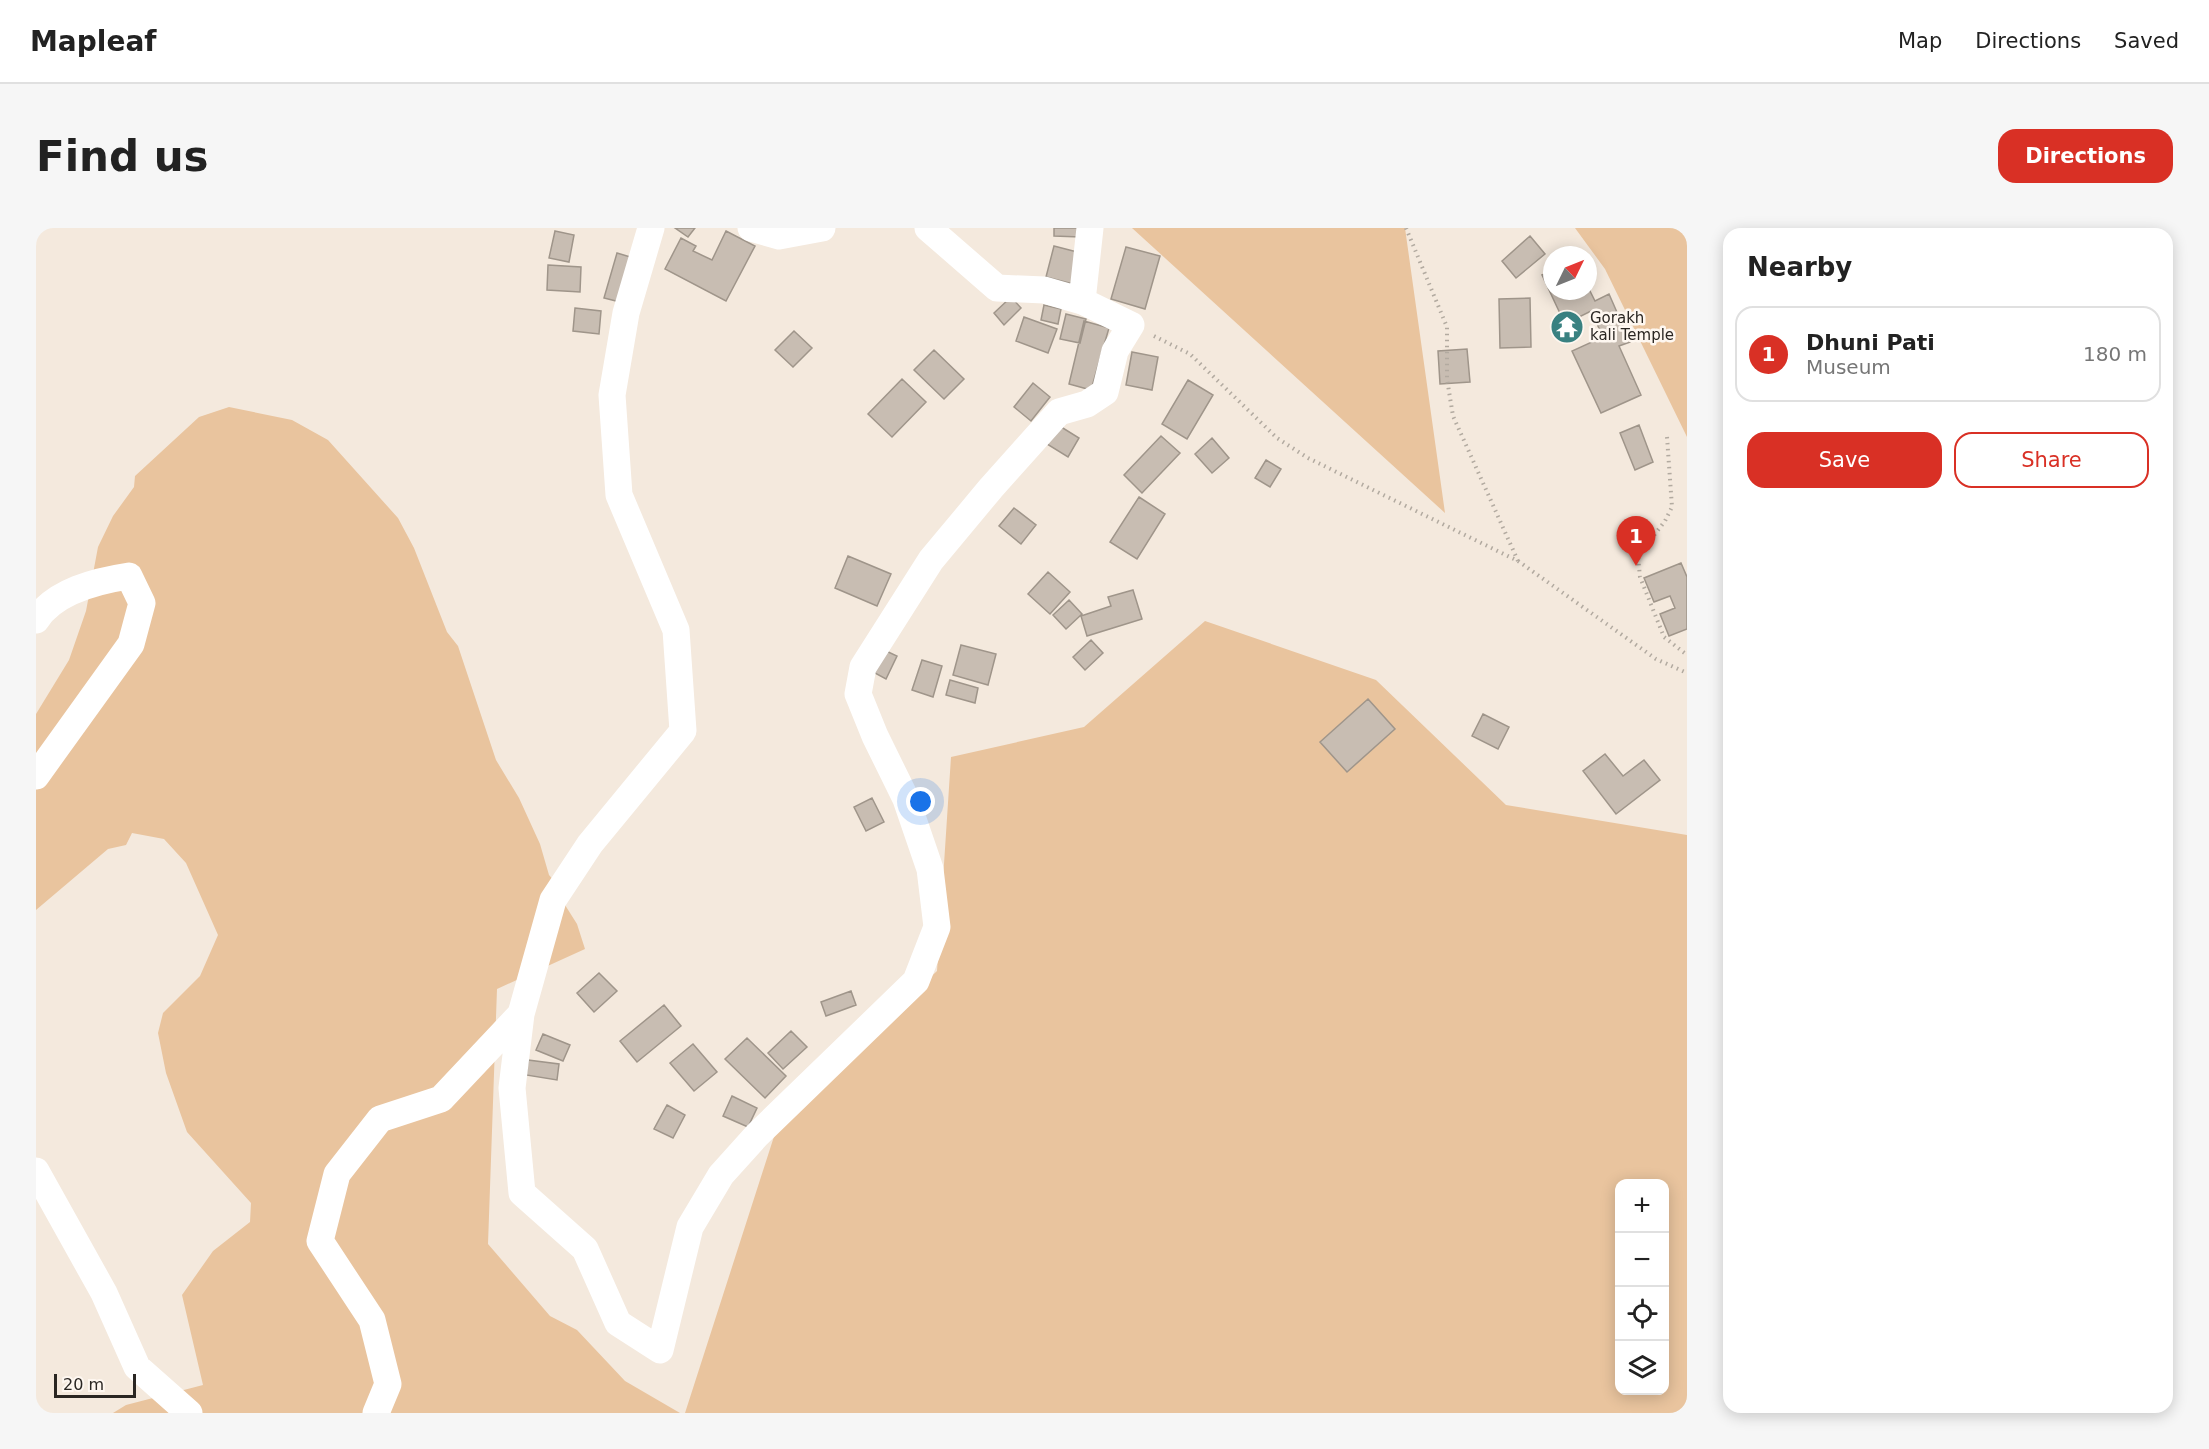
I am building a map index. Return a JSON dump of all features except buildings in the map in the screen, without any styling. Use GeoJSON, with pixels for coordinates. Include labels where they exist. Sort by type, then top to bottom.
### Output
{"type":"FeatureCollection","features":[{"type":"Feature","properties":{"kind":"street"},"geometry":{"type":"LineString","coordinates":[[651,228],[626,314],[612,395],[619,495],[676,630],[683,731],[590,844],[553,900],[521,1014],[512,1088],[522,1192],[585,1249],[618,1323],[660,1350],[690,1227],[722,1174],[757,1135],[916,981],[937,927],[930,869],[906,799],[875,736],[858,694],[863,667],[931,560],[991,488],[1059,412],[1087,404],[1105,392],[1115,351],[1131,326],[1082,301],[1044,290],[997,288],[928,228]]}},
{"type":"Feature","properties":{"kind":"street"},"geometry":{"type":"LineString","coordinates":[[751,228],[779,236],[822,228]]}},
{"type":"Feature","properties":{"kind":"street"},"geometry":{"type":"LineString","coordinates":[[1082,301],[1090,228]]}},
{"type":"Feature","properties":{"kind":"street"},"geometry":{"type":"LineString","coordinates":[[36,620],[44,607],[93,582],[120,577],[129,576],[142,603],[131,644],[36,776]]}},
{"type":"Feature","properties":{"kind":"street"},"geometry":{"type":"LineString","coordinates":[[376,1413],[388,1384],[372,1320],[320,1241],[337,1174],[380,1119],[441,1099],[521,1014]]}},
{"type":"Feature","properties":{"kind":"street"},"geometry":{"type":"LineString","coordinates":[[36,1171],[104,1293],[137,1367],[189,1413]]}},
{"type":"Feature","properties":{"kind":"path"},"geometry":{"type":"LineString","coordinates":[[1406,228],[1448,327],[1447,379],[1453,416],[1518,561]]}},
{"type":"Feature","properties":{"kind":"path"},"geometry":{"type":"LineString","coordinates":[[1131,326],[1190,354],[1277,438],[1308,458],[1518,561],[1656,659],[1687,672]]}},
{"type":"Feature","properties":{"kind":"path"},"geometry":{"type":"LineString","coordinates":[[1667,436],[1672,507],[1665,521],[1638,556],[1640,577],[1664,637],[1687,655]]}},
{"type":"Feature","properties":{"kind":"shaded area"},"geometry":{"type":"Polygon","coordinates":[[[1132,228],[1405,228],[1445,513],[1132,228]]]}},
{"type":"Feature","properties":{"kind":"shaded area"},"geometry":{"type":"Polygon","coordinates":[[[1575,228],[1687,228],[1687,437],[1605,269],[1597,258],[1597,246],[1588,246],[1575,228]]]}},
{"type":"Feature","properties":{"kind":"shaded area"},"geometry":{"type":"Polygon","coordinates":[[[229,407],[292,420],[328,440],[398,518],[414,548],[447,632],[458,646],[496,760],[519,798],[540,844],[549,875],[556,883],[565,905],[577,924],[585,949],[497,989],[488,1244],[550,1316],[577,1330],[625,1381],[680,1413],[113,1413],[126,1405],[203,1385],[182,1295],[213,1251],[250,1222],[251,1203],[187,1132],[166,1073],[158,1033],[163,1013],[200,976],[218,935],[186,863],[164,839],[132,833],[126,845],[108,849],[36,910],[36,714],[69,660],[86,611],[98,547],[113,516],[134,487],[135,476],[199,417],[229,407]]]}},
{"type":"Feature","properties":{"kind":"shaded area"},"geometry":{"type":"Polygon","coordinates":[[[1205,621],[1376,680],[1506,805],[1687,835],[1687,1413],[685,1413],[779,1121],[937,971],[951,757],[1084,727],[1205,621]]]}},
{"type":"Feature","properties":{"kind":"place","name":"Gorakh kali Temple"},"geometry":{"type":"Point","coordinates":[1567,327]}},
{"type":"Feature","properties":{"kind":"place","name":"Dhuni Pati"},"geometry":{"type":"Point","coordinates":[1636,566]}}]}
